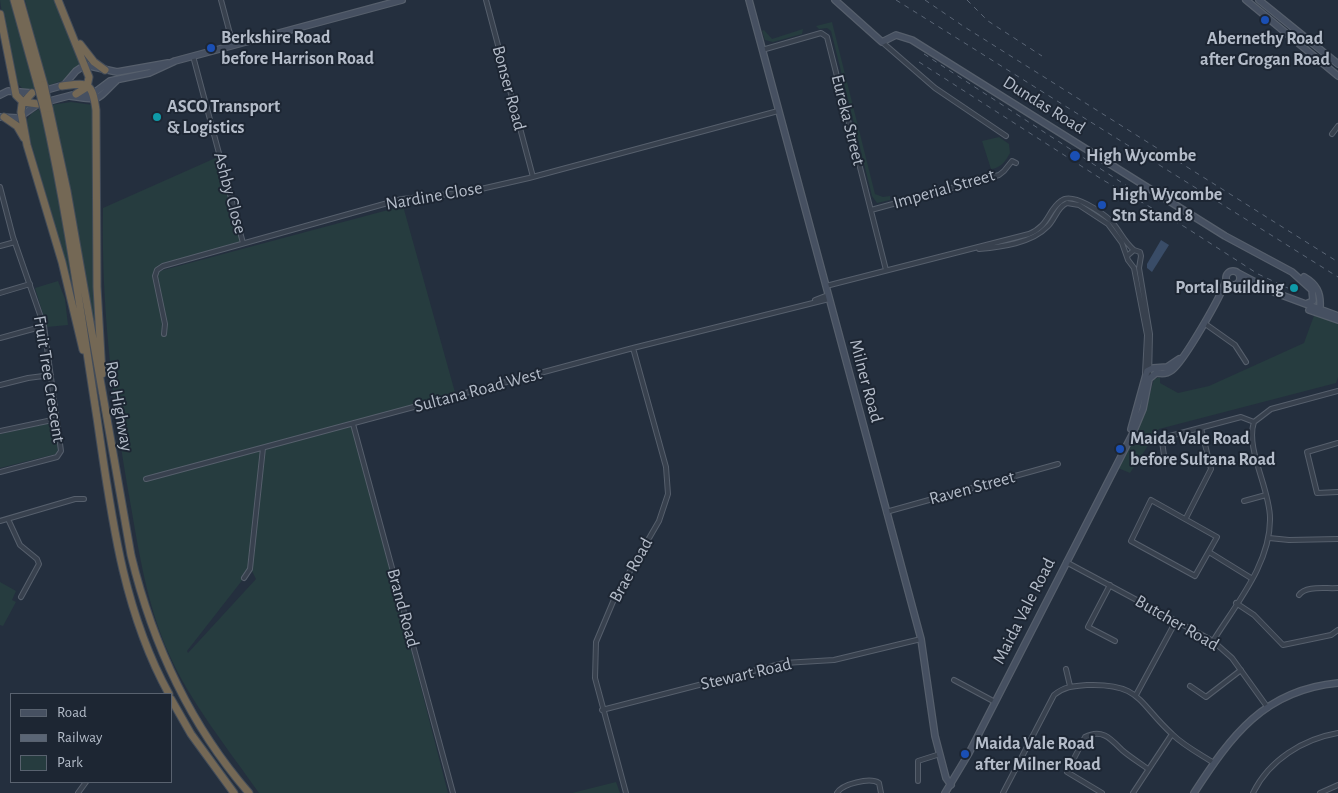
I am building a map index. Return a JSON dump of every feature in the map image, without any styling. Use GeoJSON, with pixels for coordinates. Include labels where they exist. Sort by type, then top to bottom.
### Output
{"type":"FeatureCollection","features":[{"type":"Feature","properties":{"kind":"highway","name":"Roe Highway"},"geometry":{"type":"LineString","coordinates":[[14,0],[41,86]]}},
{"type":"Feature","properties":{"kind":"highway","name":"Roe Highway"},"geometry":{"type":"LineString","coordinates":[[20,0],[67,191],[131,555],[150,621],[175,680],[197,720],[249,793]]}},
{"type":"Feature","properties":{"kind":"highway"},"geometry":{"type":"LineString","coordinates":[[58,0],[89,77],[88,85],[76,94]]}},
{"type":"Feature","properties":{"kind":"highway"},"geometry":{"type":"LineString","coordinates":[[0,14],[13,77],[12,92],[23,102],[38,104]]}},
{"type":"Feature","properties":{"kind":"highway"},"geometry":{"type":"LineString","coordinates":[[74,36],[94,62],[106,70]]}},
{"type":"Feature","properties":{"kind":"highway"},"geometry":{"type":"LineString","coordinates":[[62,86],[80,83],[88,85],[97,97],[97,288],[104,402]]}},
{"type":"Feature","properties":{"kind":"highway"},"geometry":{"type":"LineString","coordinates":[[32,93],[23,102],[22,116],[27,145],[62,262],[93,392]]}},
{"type":"Feature","properties":{"kind":"highway","name":"Roe Highway"},"geometry":{"type":"LineString","coordinates":[[46,108],[64,203],[114,530],[125,583],[141,632],[169,693]]}},
{"type":"Feature","properties":{"kind":"highway"},"geometry":{"type":"LineString","coordinates":[[2,117],[18,127],[27,145]]}},
{"type":"Feature","properties":{"kind":"highway"},"geometry":{"type":"LineString","coordinates":[[172,701],[191,734],[234,793]]}},
{"type":"Feature","properties":{"kind":"main road"},"geometry":{"type":"LineString","coordinates":[[97,97],[107,83],[149,73],[193,56],[387,2],[402,0]]}},
{"type":"Feature","properties":{"kind":"main road","name":"Milner Road"},"geometry":{"type":"LineString","coordinates":[[749,0],[920,639],[927,673],[931,718],[945,772],[952,783]]}},
{"type":"Feature","properties":{"kind":"main road"},"geometry":{"type":"LineString","coordinates":[[835,0],[882,42]]}},
{"type":"Feature","properties":{"kind":"main road"},"geometry":{"type":"LineString","coordinates":[[1246,0],[1338,76]]}},
{"type":"Feature","properties":{"kind":"main road"},"geometry":{"type":"LineString","coordinates":[[1259,0],[1338,64]]}},
{"type":"Feature","properties":{"kind":"main road","name":"Dundas Road"},"geometry":{"type":"LineString","coordinates":[[882,42],[896,35],[912,40],[1225,236],[1308,279],[1320,293],[1326,311]]}},
{"type":"Feature","properties":{"kind":"main road"},"geometry":{"type":"LineString","coordinates":[[0,95],[12,92],[32,93],[62,86],[76,71],[85,65],[106,70],[125,71],[172,63]]}},
{"type":"Feature","properties":{"kind":"main road"},"geometry":{"type":"LineString","coordinates":[[2,117],[14,119],[22,116],[38,104],[66,96],[76,94],[97,97]]}},
{"type":"Feature","properties":{"kind":"main road"},"geometry":{"type":"LineString","coordinates":[[66,96],[97,97]]}},
{"type":"Feature","properties":{"kind":"main road"},"geometry":{"type":"LineString","coordinates":[[1217,303],[1228,273],[1233,271],[1255,285],[1338,318]]}},
{"type":"Feature","properties":{"kind":"main road","name":"Dundas Road"},"geometry":{"type":"LineString","coordinates":[[1292,272],[1310,286],[1314,298]]}},
{"type":"Feature","properties":{"kind":"main road"},"geometry":{"type":"LineString","coordinates":[[1151,371],[1167,367],[1181,358],[1217,303],[1228,289],[1236,285],[1241,279],[1238,273]]}},
{"type":"Feature","properties":{"kind":"main road"},"geometry":{"type":"LineString","coordinates":[[1226,280],[1230,285],[1255,285],[1306,304],[1316,310],[1326,311],[1338,318]]}},
{"type":"Feature","properties":{"kind":"main road"},"geometry":{"type":"LineString","coordinates":[[1316,310],[1320,293]]}},
{"type":"Feature","properties":{"kind":"main road"},"geometry":{"type":"LineString","coordinates":[[1314,298],[1316,310]]}},
{"type":"Feature","properties":{"kind":"main road"},"geometry":{"type":"LineString","coordinates":[[1306,304],[1311,303],[1314,298]]}},
{"type":"Feature","properties":{"kind":"main road","name":"Maida Vale Road"},"geometry":{"type":"LineString","coordinates":[[945,793],[995,702],[1128,441],[1151,371]]}},
{"type":"Feature","properties":{"kind":"main road"},"geometry":{"type":"LineString","coordinates":[[1194,793],[1238,732],[1268,708],[1307,690],[1338,683]]}},
{"type":"Feature","properties":{"kind":"street"},"geometry":{"type":"LineString","coordinates":[[220,0],[233,45]]}},
{"type":"Feature","properties":{"kind":"street","name":"Bonser Road"},"geometry":{"type":"LineString","coordinates":[[486,0],[533,177]]}},
{"type":"Feature","properties":{"kind":"street","name":"Eureka Street"},"geometry":{"type":"LineString","coordinates":[[762,50],[821,33],[828,37],[886,270]]}},
{"type":"Feature","properties":{"kind":"street"},"geometry":{"type":"LineString","coordinates":[[882,42],[936,88],[1006,136]]}},
{"type":"Feature","properties":{"kind":"street","name":"Ashby Close"},"geometry":{"type":"LineString","coordinates":[[193,56],[243,243]]}},
{"type":"Feature","properties":{"kind":"street","name":"Nardine Close"},"geometry":{"type":"LineString","coordinates":[[164,334],[165,324],[155,278],[157,270],[163,266],[402,199],[468,192],[533,177],[778,111]]}},
{"type":"Feature","properties":{"kind":"street"},"geometry":{"type":"LineString","coordinates":[[1332,134],[1338,127]]}},
{"type":"Feature","properties":{"kind":"street","name":"Imperial Street"},"geometry":{"type":"LineString","coordinates":[[871,210],[999,174],[1004,172],[1012,160]]}},
{"type":"Feature","properties":{"kind":"street","name":"Fruit Tree Crescent"},"geometry":{"type":"LineString","coordinates":[[0,187],[15,242],[44,326],[61,451],[57,457],[0,472]]}},
{"type":"Feature","properties":{"kind":"street"},"geometry":{"type":"LineString","coordinates":[[826,286],[1034,232],[1046,222],[1059,202],[1070,197],[1079,200],[1109,220],[1134,250],[1140,252],[1139,268],[1149,324],[1151,371]]}},
{"type":"Feature","properties":{"kind":"street"},"geometry":{"type":"LineString","coordinates":[[967,250],[991,248],[1034,237],[1049,226],[1062,206],[1070,202],[1079,205],[1108,224],[1122,242],[1130,263],[1136,272],[1144,312],[1151,371]]}},
{"type":"Feature","properties":{"kind":"street"},"geometry":{"type":"LineString","coordinates":[[0,246],[15,242]]}},
{"type":"Feature","properties":{"kind":"street"},"geometry":{"type":"LineString","coordinates":[[1127,256],[1134,250]]}},
{"type":"Feature","properties":{"kind":"street"},"geometry":{"type":"LineString","coordinates":[[1130,263],[1136,264],[1141,260]]}},
{"type":"Feature","properties":{"kind":"street"},"geometry":{"type":"LineString","coordinates":[[0,292],[30,284]]}},
{"type":"Feature","properties":{"kind":"street","name":"Sultana Road West"},"geometry":{"type":"LineString","coordinates":[[146,479],[828,297]]}},
{"type":"Feature","properties":{"kind":"street"},"geometry":{"type":"LineString","coordinates":[[1204,323],[1235,345],[1246,362]]}},
{"type":"Feature","properties":{"kind":"street"},"geometry":{"type":"LineString","coordinates":[[0,338],[44,326]]}},
{"type":"Feature","properties":{"kind":"street","name":"Brae Road"},"geometry":{"type":"LineString","coordinates":[[626,793],[594,678],[596,642],[615,597],[659,521],[668,494],[666,467],[633,348]]}},
{"type":"Feature","properties":{"kind":"street"},"geometry":{"type":"LineString","coordinates":[[0,385],[28,378],[52,375]]}},
{"type":"Feature","properties":{"kind":"street"},"geometry":{"type":"LineString","coordinates":[[1213,641],[1262,559],[1269,538],[1270,517],[1252,438],[1254,422],[1271,408],[1338,391]]}},
{"type":"Feature","properties":{"kind":"street"},"geometry":{"type":"LineString","coordinates":[[1164,455],[1161,445],[1164,438],[1241,417],[1254,422]]}},
{"type":"Feature","properties":{"kind":"street"},"geometry":{"type":"LineString","coordinates":[[0,432],[57,419]]}},
{"type":"Feature","properties":{"kind":"street","name":"Brand Road"},"geometry":{"type":"LineString","coordinates":[[353,424],[453,793]]}},
{"type":"Feature","properties":{"kind":"street"},"geometry":{"type":"LineString","coordinates":[[1186,518],[1211,469],[1201,428]]}},
{"type":"Feature","properties":{"kind":"street"},"geometry":{"type":"LineString","coordinates":[[1338,443],[1307,452],[1317,493],[1338,492]]}},
{"type":"Feature","properties":{"kind":"street"},"geometry":{"type":"LineString","coordinates":[[244,578],[250,569],[263,448]]}},
{"type":"Feature","properties":{"kind":"street","name":"Raven Street"},"geometry":{"type":"LineString","coordinates":[[886,512],[1058,464]]}},
{"type":"Feature","properties":{"kind":"street"},"geometry":{"type":"LineString","coordinates":[[1244,501],[1266,495]]}},
{"type":"Feature","properties":{"kind":"street"},"geometry":{"type":"LineString","coordinates":[[0,521],[75,499],[84,499]]}},
{"type":"Feature","properties":{"kind":"street"},"geometry":{"type":"LineString","coordinates":[[1151,500],[1186,518],[1218,537],[1195,576],[1130,541],[1151,500]]}},
{"type":"Feature","properties":{"kind":"street"},"geometry":{"type":"LineString","coordinates":[[8,519],[20,545],[37,559],[39,564],[21,597]]}},
{"type":"Feature","properties":{"kind":"street"},"geometry":{"type":"LineString","coordinates":[[1269,538],[1289,540],[1338,539]]}},
{"type":"Feature","properties":{"kind":"street"},"geometry":{"type":"LineString","coordinates":[[1209,552],[1251,578]]}},
{"type":"Feature","properties":{"kind":"street","name":"Butcher Road"},"geometry":{"type":"LineString","coordinates":[[1066,562],[1213,641],[1227,652],[1268,708]]}},
{"type":"Feature","properties":{"kind":"street"},"geometry":{"type":"LineString","coordinates":[[1110,585],[1088,628],[1115,641]]}},
{"type":"Feature","properties":{"kind":"street"},"geometry":{"type":"LineString","coordinates":[[1299,594],[1302,590],[1308,589],[1338,588]]}},
{"type":"Feature","properties":{"kind":"street"},"geometry":{"type":"LineString","coordinates":[[1236,603],[1254,615],[1283,644],[1331,636],[1338,630]]}},
{"type":"Feature","properties":{"kind":"street"},"geometry":{"type":"LineString","coordinates":[[1136,694],[1176,621]]}},
{"type":"Feature","properties":{"kind":"street","name":"Stewart Road"},"geometry":{"type":"LineString","coordinates":[[602,710],[784,663],[834,660],[920,639]]}},
{"type":"Feature","properties":{"kind":"street"},"geometry":{"type":"LineString","coordinates":[[1066,669],[1070,686]]}},
{"type":"Feature","properties":{"kind":"street"},"geometry":{"type":"LineString","coordinates":[[1190,686],[1206,698],[1241,670]]}},
{"type":"Feature","properties":{"kind":"street"},"geometry":{"type":"LineString","coordinates":[[954,680],[995,702]]}},
{"type":"Feature","properties":{"kind":"street"},"geometry":{"type":"LineString","coordinates":[[1012,793],[1005,791],[1054,694],[1070,686],[1109,685],[1136,694],[1172,734],[1214,763]]}},
{"type":"Feature","properties":{"kind":"street"},"geometry":{"type":"LineString","coordinates":[[1253,793],[1265,775],[1292,750],[1311,740],[1338,732]]}},
{"type":"Feature","properties":{"kind":"street"},"geometry":{"type":"LineString","coordinates":[[1102,793],[1067,772],[1085,737],[1095,734],[1107,735],[1123,751],[1148,769]]}},
{"type":"Feature","properties":{"kind":"street"},"geometry":{"type":"LineString","coordinates":[[1133,793],[1172,734]]}},
{"type":"Feature","properties":{"kind":"street"},"geometry":{"type":"LineString","coordinates":[[918,781],[918,761],[940,754]]}},
{"type":"Feature","properties":{"kind":"street"},"geometry":{"type":"LineString","coordinates":[[837,793],[840,788],[871,780],[878,783],[881,793]]}},
{"type":"Feature","properties":{"kind":"street"},"geometry":{"type":"LineString","coordinates":[[1320,793],[1338,785]]}},
{"type":"Feature","properties":{"kind":"green space"},"geometry":{"type":"Polygon","coordinates":[[[0,0],[11,0],[35,89],[24,90],[18,84],[5,34],[0,0]]]}},
{"type":"Feature","properties":{"kind":"green space"},"geometry":{"type":"Polygon","coordinates":[[[25,0],[54,0],[81,64],[67,79],[47,86],[25,0]]]}},
{"type":"Feature","properties":{"kind":"green space"},"geometry":{"type":"Polygon","coordinates":[[[832,22],[875,194],[883,197],[890,196],[890,200],[877,203],[872,196],[831,31],[827,28],[819,29],[816,26],[832,22]]]}},
{"type":"Feature","properties":{"kind":"green space"},"geometry":{"type":"Polygon","coordinates":[[[803,29],[802,34],[773,42],[765,40],[762,31],[764,30],[772,39],[803,29]]]}},
{"type":"Feature","properties":{"kind":"green space"},"geometry":{"type":"Polygon","coordinates":[[[71,102],[93,105],[101,375],[69,182],[51,105],[71,102]]]}},
{"type":"Feature","properties":{"kind":"green space"},"geometry":{"type":"Polygon","coordinates":[[[39,109],[51,154],[87,364],[52,215],[25,122],[32,113],[39,109]]]}},
{"type":"Feature","properties":{"kind":"green space"},"geometry":{"type":"Polygon","coordinates":[[[999,137],[1009,144],[1010,153],[1002,164],[991,169],[982,141],[999,137]]]}},
{"type":"Feature","properties":{"kind":"green space"},"geometry":{"type":"Polygon","coordinates":[[[220,156],[243,243],[163,266],[156,272],[403,206],[456,396],[353,424],[448,793],[259,793],[188,690],[169,654],[155,617],[140,559],[133,520],[118,428],[109,355],[104,282],[103,208],[220,156]],[[251,569],[187,651],[188,653],[256,579],[251,569]]]}},
{"type":"Feature","properties":{"kind":"green space"},"geometry":{"type":"Polygon","coordinates":[[[58,281],[65,299],[68,325],[47,327],[35,288],[58,281]]]}},
{"type":"Feature","properties":{"kind":"green space"},"geometry":{"type":"Polygon","coordinates":[[[1315,313],[1338,322],[1338,377],[1336,383],[1159,429],[1130,473],[1118,468],[1145,411],[1154,379],[1160,377],[1160,383],[1178,393],[1209,386],[1304,343],[1315,313]]]}},
{"type":"Feature","properties":{"kind":"green space"},"geometry":{"type":"Polygon","coordinates":[[[55,422],[58,449],[56,454],[0,468],[0,434],[55,422]]]}},
{"type":"Feature","properties":{"kind":"green space"},"geometry":{"type":"Polygon","coordinates":[[[0,582],[16,591],[12,600],[16,602],[3,626],[0,625],[0,582]]]}},
{"type":"Feature","properties":{"kind":"green space"},"geometry":{"type":"Polygon","coordinates":[[[616,782],[620,793],[572,793],[616,782]]]}},
{"type":"Feature","properties":{"kind":"water"},"geometry":{"type":"Polygon","coordinates":[[[1161,240],[1169,245],[1152,272],[1147,268],[1147,264],[1161,240]]]}},
{"type":"Feature","properties":{"kind":"railway"},"geometry":{"type":"LineString","coordinates":[[896,0],[1338,277]]}},
{"type":"Feature","properties":{"kind":"railway"},"geometry":{"type":"LineString","coordinates":[[925,0],[963,26],[1338,262]]}},
{"type":"Feature","properties":{"kind":"railway"},"geometry":{"type":"LineString","coordinates":[[967,0],[988,21],[1042,56]]}},
{"type":"Feature","properties":{"kind":"railway"},"geometry":{"type":"LineString","coordinates":[[924,54],[1127,186]]}},
{"type":"Feature","properties":{"kind":"railway"},"geometry":{"type":"LineString","coordinates":[[919,62],[1103,180],[1185,227],[1258,274],[1290,289]]}},
{"type":"Feature","properties":{"kind":"place","name":"Abernethy Road after Grogan Road"},"geometry":{"type":"Point","coordinates":[1265,20]}},
{"type":"Feature","properties":{"kind":"place","name":"Berkshire Road before Harrison Road"},"geometry":{"type":"Point","coordinates":[211,48]}},
{"type":"Feature","properties":{"kind":"place","name":"ASCO Transport & Logistics"},"geometry":{"type":"Point","coordinates":[157,117]}},
{"type":"Feature","properties":{"kind":"place","name":"High Wycombe"},"geometry":{"type":"Point","coordinates":[1075,156]}},
{"type":"Feature","properties":{"kind":"place","name":"High Wycombe Stn Stand 8"},"geometry":{"type":"Point","coordinates":[1102,205]}},
{"type":"Feature","properties":{"kind":"place","name":"Portal Building"},"geometry":{"type":"Point","coordinates":[1294,288]}},
{"type":"Feature","properties":{"kind":"place","name":"Maida Vale Road before Sultana Road"},"geometry":{"type":"Point","coordinates":[1120,449]}},
{"type":"Feature","properties":{"kind":"place","name":"Maida Vale Road after Milner Road"},"geometry":{"type":"Point","coordinates":[965,754]}}]}
